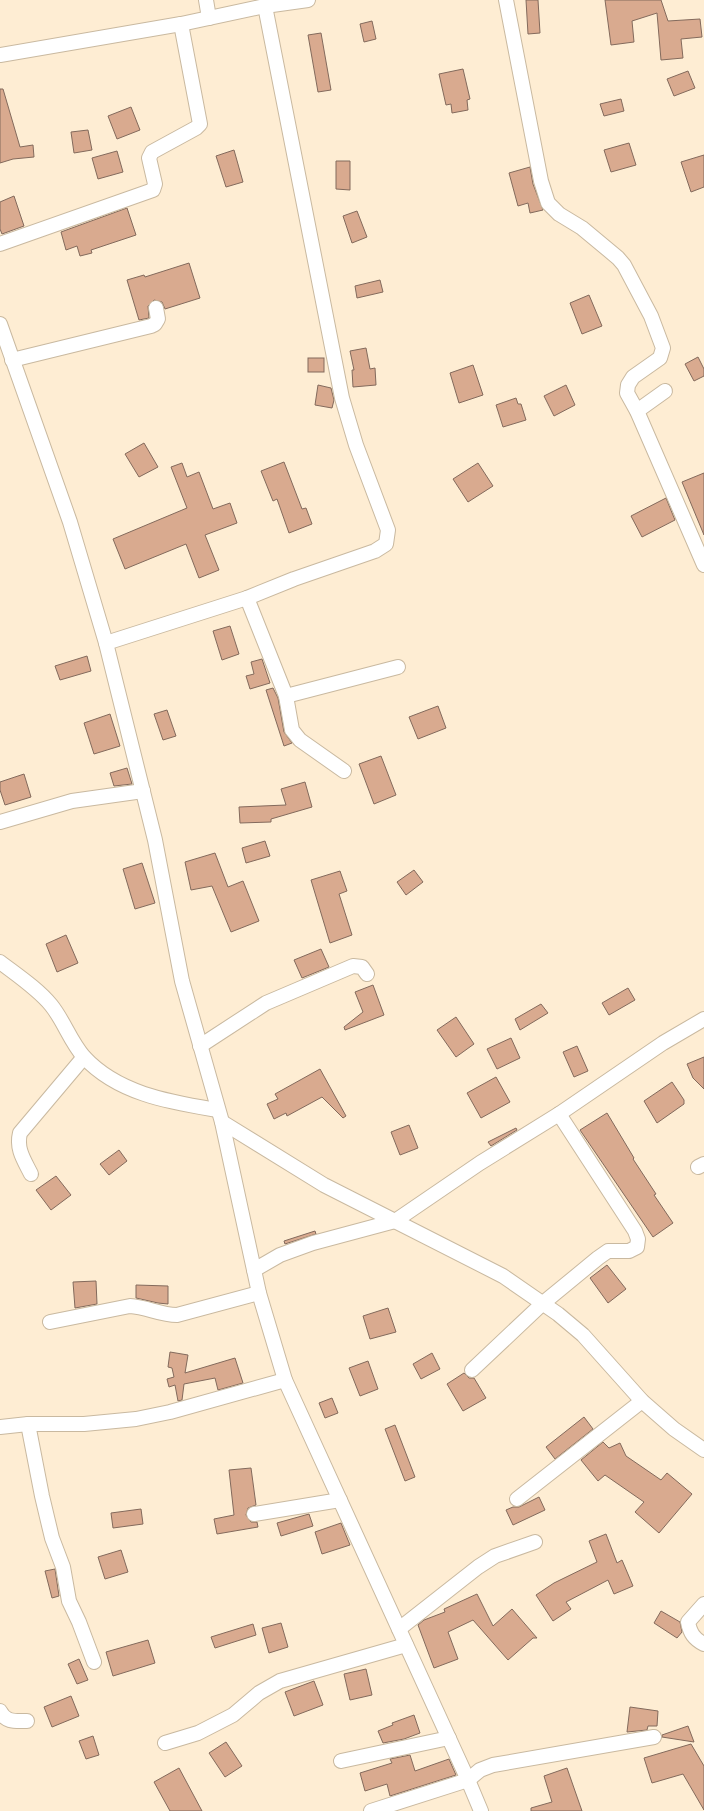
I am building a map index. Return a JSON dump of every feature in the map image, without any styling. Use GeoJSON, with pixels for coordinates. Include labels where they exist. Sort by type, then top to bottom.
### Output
{"type":"FeatureCollection","features":[{"type":"Feature","properties":{"kind":"street"},"geometry":{"type":"LineString","coordinates":[[206,0],[209,18]]}},
{"type":"Feature","properties":{"kind":"street"},"geometry":{"type":"LineString","coordinates":[[0,55],[181,24],[265,6],[308,0]]}},
{"type":"Feature","properties":{"kind":"street"},"geometry":{"type":"LineString","coordinates":[[506,0],[541,181],[548,203],[559,214],[582,228],[618,258],[624,265],[651,316],[663,348],[660,358],[633,377],[628,385],[627,393],[700,543],[704,565]]}},
{"type":"Feature","properties":{"kind":"street"},"geometry":{"type":"LineString","coordinates":[[106,642],[247,598],[334,564],[375,551],[386,544],[388,530],[356,444],[342,398],[265,6]]}},
{"type":"Feature","properties":{"kind":"street"},"geometry":{"type":"LineString","coordinates":[[0,244],[153,190],[155,184],[149,158],[152,152],[196,128],[200,124],[181,24]]}},
{"type":"Feature","properties":{"kind":"street"},"geometry":{"type":"LineString","coordinates":[[12,360],[151,326],[155,324],[158,319],[156,308]]}},
{"type":"Feature","properties":{"kind":"street"},"geometry":{"type":"LineString","coordinates":[[0,324],[70,522],[106,642],[155,840],[182,981],[220,1116],[259,1293],[285,1380],[481,1811]]}},
{"type":"Feature","properties":{"kind":"street"},"geometry":{"type":"LineString","coordinates":[[637,411],[665,392]]}},
{"type":"Feature","properties":{"kind":"street"},"geometry":{"type":"LineString","coordinates":[[247,598],[286,696],[292,730],[295,736],[344,771]]}},
{"type":"Feature","properties":{"kind":"street"},"geometry":{"type":"LineString","coordinates":[[286,696],[398,667]]}},
{"type":"Feature","properties":{"kind":"street"},"geometry":{"type":"LineString","coordinates":[[0,822],[72,801],[143,791]]}},
{"type":"Feature","properties":{"kind":"street"},"geometry":{"type":"LineString","coordinates":[[0,962],[50,1004],[84,1057],[106,1076],[119,1084],[170,1101],[191,1105],[220,1116],[324,1185],[503,1276],[584,1335],[642,1401],[674,1429],[704,1450]]}},
{"type":"Feature","properties":{"kind":"street"},"geometry":{"type":"LineString","coordinates":[[200,1046],[266,1003],[300,988],[353,966],[362,967],[367,974]]}},
{"type":"Feature","properties":{"kind":"street"},"geometry":{"type":"LineString","coordinates":[[254,1270],[280,1255],[313,1243],[395,1221],[480,1164],[559,1114],[663,1042],[704,1019]]}},
{"type":"Feature","properties":{"kind":"street"},"geometry":{"type":"LineString","coordinates":[[31,1174],[21,1154],[18,1142],[20,1134],[84,1057]]}},
{"type":"Feature","properties":{"kind":"street"},"geometry":{"type":"LineString","coordinates":[[191,1105],[213,1090]]}},
{"type":"Feature","properties":{"kind":"street"},"geometry":{"type":"LineString","coordinates":[[472,1370],[542,1304],[598,1258],[608,1252],[629,1251],[636,1247],[638,1239],[635,1231],[559,1114]]}},
{"type":"Feature","properties":{"kind":"street"},"geometry":{"type":"LineString","coordinates":[[50,1322],[130,1306],[141,1307],[164,1315],[177,1315],[259,1293]]}},
{"type":"Feature","properties":{"kind":"street"},"geometry":{"type":"LineString","coordinates":[[0,1427],[28,1424],[84,1424],[155,1416],[285,1380]]}},
{"type":"Feature","properties":{"kind":"street"},"geometry":{"type":"LineString","coordinates":[[517,1499],[642,1401]]}},
{"type":"Feature","properties":{"kind":"street"},"geometry":{"type":"LineString","coordinates":[[28,1424],[42,1496],[52,1538],[63,1567],[69,1601],[79,1622],[94,1662]]}},
{"type":"Feature","properties":{"kind":"street"},"geometry":{"type":"LineString","coordinates":[[254,1514],[340,1500]]}},
{"type":"Feature","properties":{"kind":"street"},"geometry":{"type":"LineString","coordinates":[[399,1629],[478,1566],[495,1556],[535,1542]]}},
{"type":"Feature","properties":{"kind":"street"},"geometry":{"type":"LineString","coordinates":[[704,1604],[688,1622],[690,1631],[696,1640],[704,1644]]}},
{"type":"Feature","properties":{"kind":"street"},"geometry":{"type":"LineString","coordinates":[[165,1743],[198,1733],[233,1715],[259,1693],[280,1681],[406,1645]]}},
{"type":"Feature","properties":{"kind":"street"},"geometry":{"type":"LineString","coordinates":[[0,1712],[3,1717],[10,1721],[27,1721]]}},
{"type":"Feature","properties":{"kind":"street"},"geometry":{"type":"LineString","coordinates":[[371,1811],[468,1780],[480,1770],[493,1765],[654,1737]]}},
{"type":"Feature","properties":{"kind":"street"},"geometry":{"type":"LineString","coordinates":[[341,1761],[449,1738]]}},
{"type":"Feature","properties":{"kind":"building"},"geometry":{"type":"Polygon","coordinates":[[[526,0],[538,0],[540,33],[528,34],[526,0]]]}},
{"type":"Feature","properties":{"kind":"building"},"geometry":{"type":"Polygon","coordinates":[[[605,0],[661,0],[668,21],[700,19],[702,37],[681,39],[683,58],[661,60],[657,13],[632,21],[634,42],[611,45],[605,0]]]}},
{"type":"Feature","properties":{"kind":"building"},"geometry":{"type":"Polygon","coordinates":[[[372,21],[376,39],[364,42],[360,24],[372,21]]]}},
{"type":"Feature","properties":{"kind":"building"},"geometry":{"type":"Polygon","coordinates":[[[321,33],[331,90],[318,92],[308,35],[321,33]]]}},
{"type":"Feature","properties":{"kind":"building"},"geometry":{"type":"Polygon","coordinates":[[[463,69],[470,99],[467,100],[468,110],[452,113],[451,104],[446,105],[439,74],[463,69]]]}},
{"type":"Feature","properties":{"kind":"building"},"geometry":{"type":"Polygon","coordinates":[[[688,71],[695,88],[674,96],[667,79],[688,71]]]}},
{"type":"Feature","properties":{"kind":"building"},"geometry":{"type":"Polygon","coordinates":[[[0,89],[3,89],[20,147],[33,145],[34,157],[13,159],[0,163],[0,89]]]}},
{"type":"Feature","properties":{"kind":"building"},"geometry":{"type":"Polygon","coordinates":[[[621,99],[624,111],[604,116],[600,104],[621,99]]]}},
{"type":"Feature","properties":{"kind":"building"},"geometry":{"type":"Polygon","coordinates":[[[131,107],[140,130],[117,139],[108,116],[131,107]]]}},
{"type":"Feature","properties":{"kind":"building"},"geometry":{"type":"Polygon","coordinates":[[[88,130],[92,150],[74,153],[71,132],[88,130]]]}},
{"type":"Feature","properties":{"kind":"building"},"geometry":{"type":"Polygon","coordinates":[[[629,143],[636,165],[611,172],[604,150],[629,143]]]}},
{"type":"Feature","properties":{"kind":"building"},"geometry":{"type":"Polygon","coordinates":[[[234,150],[243,182],[226,187],[216,156],[234,150]]]}},
{"type":"Feature","properties":{"kind":"building"},"geometry":{"type":"Polygon","coordinates":[[[117,151],[123,172],[98,179],[92,158],[117,151]]]}},
{"type":"Feature","properties":{"kind":"building"},"geometry":{"type":"Polygon","coordinates":[[[704,155],[704,187],[691,192],[681,162],[704,155]]]}},
{"type":"Feature","properties":{"kind":"building"},"geometry":{"type":"Polygon","coordinates":[[[336,161],[350,161],[350,190],[336,189],[336,161]]]}},
{"type":"Feature","properties":{"kind":"building"},"geometry":{"type":"Polygon","coordinates":[[[530,167],[533,184],[543,210],[530,213],[528,203],[518,206],[509,173],[530,167]]]}},
{"type":"Feature","properties":{"kind":"building"},"geometry":{"type":"Polygon","coordinates":[[[14,196],[24,226],[2,234],[0,229],[0,202],[14,196]]]}},
{"type":"Feature","properties":{"kind":"building"},"geometry":{"type":"Polygon","coordinates":[[[127,208],[136,235],[91,250],[92,253],[80,256],[77,246],[66,250],[61,232],[127,208]]]}},
{"type":"Feature","properties":{"kind":"building"},"geometry":{"type":"Polygon","coordinates":[[[357,211],[367,237],[352,243],[343,216],[357,211]]]}},
{"type":"Feature","properties":{"kind":"building"},"geometry":{"type":"Polygon","coordinates":[[[189,263],[200,298],[165,309],[162,302],[154,300],[148,306],[149,318],[139,320],[127,280],[144,275],[145,277],[189,263]]]}},
{"type":"Feature","properties":{"kind":"building"},"geometry":{"type":"Polygon","coordinates":[[[380,280],[383,292],[357,298],[355,286],[380,280]]]}},
{"type":"Feature","properties":{"kind":"building"},"geometry":{"type":"Polygon","coordinates":[[[589,295],[602,326],[582,334],[570,303],[589,295]]]}},
{"type":"Feature","properties":{"kind":"building"},"geometry":{"type":"Polygon","coordinates":[[[366,348],[370,369],[375,368],[376,385],[353,387],[352,370],[354,370],[350,351],[366,348]]]}},
{"type":"Feature","properties":{"kind":"building"},"geometry":{"type":"Polygon","coordinates":[[[698,357],[704,369],[704,376],[694,381],[685,364],[698,357]]]}},
{"type":"Feature","properties":{"kind":"building"},"geometry":{"type":"Polygon","coordinates":[[[308,358],[324,358],[324,372],[308,372],[308,358]]]}},
{"type":"Feature","properties":{"kind":"building"},"geometry":{"type":"Polygon","coordinates":[[[473,365],[483,395],[459,403],[450,373],[473,365]]]}},
{"type":"Feature","properties":{"kind":"building"},"geometry":{"type":"Polygon","coordinates":[[[318,385],[331,388],[334,400],[332,408],[315,405],[318,385]]]}},
{"type":"Feature","properties":{"kind":"building"},"geometry":{"type":"Polygon","coordinates":[[[566,385],[575,405],[554,416],[544,396],[566,385]]]}},
{"type":"Feature","properties":{"kind":"building"},"geometry":{"type":"Polygon","coordinates":[[[516,398],[518,404],[521,404],[526,420],[503,427],[496,405],[516,398]]]}},
{"type":"Feature","properties":{"kind":"building"},"geometry":{"type":"Polygon","coordinates":[[[144,443],[158,467],[139,477],[125,454],[144,443]]]}},
{"type":"Feature","properties":{"kind":"building"},"geometry":{"type":"Polygon","coordinates":[[[284,462],[302,509],[306,508],[312,524],[289,533],[277,499],[273,501],[261,471],[284,462]]]}},
{"type":"Feature","properties":{"kind":"building"},"geometry":{"type":"Polygon","coordinates":[[[182,463],[187,477],[199,472],[213,509],[230,503],[237,523],[205,535],[219,570],[199,578],[186,544],[125,569],[113,539],[187,508],[171,467],[182,463]]]}},
{"type":"Feature","properties":{"kind":"building"},"geometry":{"type":"Polygon","coordinates":[[[478,463],[493,486],[468,502],[453,479],[478,463]]]}},
{"type":"Feature","properties":{"kind":"building"},"geometry":{"type":"Polygon","coordinates":[[[704,473],[704,535],[682,482],[704,473]]]}},
{"type":"Feature","properties":{"kind":"building"},"geometry":{"type":"Polygon","coordinates":[[[666,498],[675,520],[642,537],[631,516],[666,498]]]}},
{"type":"Feature","properties":{"kind":"building"},"geometry":{"type":"Polygon","coordinates":[[[230,626],[239,654],[222,660],[213,631],[230,626]]]}},
{"type":"Feature","properties":{"kind":"building"},"geometry":{"type":"Polygon","coordinates":[[[87,656],[91,671],[60,680],[55,666],[87,656]]]}},
{"type":"Feature","properties":{"kind":"building"},"geometry":{"type":"Polygon","coordinates":[[[262,659],[270,683],[250,689],[246,676],[254,674],[251,662],[262,659]]]}},
{"type":"Feature","properties":{"kind":"building"},"geometry":{"type":"Polygon","coordinates":[[[273,688],[278,698],[284,732],[292,743],[284,746],[266,690],[273,688]]]}},
{"type":"Feature","properties":{"kind":"building"},"geometry":{"type":"Polygon","coordinates":[[[438,706],[446,728],[418,739],[409,717],[438,706]]]}},
{"type":"Feature","properties":{"kind":"building"},"geometry":{"type":"Polygon","coordinates":[[[167,710],[176,736],[163,740],[154,714],[167,710]]]}},
{"type":"Feature","properties":{"kind":"building"},"geometry":{"type":"Polygon","coordinates":[[[110,714],[120,746],[94,754],[84,723],[110,714]]]}},
{"type":"Feature","properties":{"kind":"building"},"geometry":{"type":"Polygon","coordinates":[[[381,756],[396,795],[374,804],[359,764],[381,756]]]}},
{"type":"Feature","properties":{"kind":"building"},"geometry":{"type":"Polygon","coordinates":[[[127,768],[132,784],[114,786],[110,773],[127,768]]]}},
{"type":"Feature","properties":{"kind":"building"},"geometry":{"type":"Polygon","coordinates":[[[24,774],[31,797],[5,805],[0,790],[0,782],[24,774]]]}},
{"type":"Feature","properties":{"kind":"building"},"geometry":{"type":"Polygon","coordinates":[[[305,782],[312,807],[271,819],[271,822],[240,823],[239,807],[286,805],[281,789],[305,782]]]}},
{"type":"Feature","properties":{"kind":"building"},"geometry":{"type":"Polygon","coordinates":[[[265,841],[270,856],[246,863],[242,848],[265,841]]]}},
{"type":"Feature","properties":{"kind":"building"},"geometry":{"type":"Polygon","coordinates":[[[215,853],[228,887],[243,881],[259,921],[231,932],[212,886],[191,890],[185,862],[215,853]]]}},
{"type":"Feature","properties":{"kind":"building"},"geometry":{"type":"Polygon","coordinates":[[[142,863],[155,903],[135,909],[123,869],[142,863]]]}},
{"type":"Feature","properties":{"kind":"building"},"geometry":{"type":"Polygon","coordinates":[[[414,870],[423,882],[406,895],[397,882],[414,870]]]}},
{"type":"Feature","properties":{"kind":"building"},"geometry":{"type":"Polygon","coordinates":[[[340,871],[347,891],[339,894],[352,935],[330,943],[311,880],[340,871]]]}},
{"type":"Feature","properties":{"kind":"building"},"geometry":{"type":"Polygon","coordinates":[[[66,935],[78,963],[57,972],[46,944],[66,935]]]}},
{"type":"Feature","properties":{"kind":"building"},"geometry":{"type":"Polygon","coordinates":[[[321,949],[329,967],[302,978],[294,960],[321,949]]]}},
{"type":"Feature","properties":{"kind":"building"},"geometry":{"type":"Polygon","coordinates":[[[373,985],[384,1015],[345,1030],[344,1027],[363,1012],[355,992],[373,985]]]}},
{"type":"Feature","properties":{"kind":"building"},"geometry":{"type":"Polygon","coordinates":[[[628,988],[635,1000],[609,1015],[602,1003],[628,988]]]}},
{"type":"Feature","properties":{"kind":"building"},"geometry":{"type":"Polygon","coordinates":[[[541,1004],[548,1013],[520,1030],[515,1019],[541,1004]]]}},
{"type":"Feature","properties":{"kind":"building"},"geometry":{"type":"Polygon","coordinates":[[[456,1017],[474,1044],[456,1057],[437,1030],[456,1017]]]}},
{"type":"Feature","properties":{"kind":"building"},"geometry":{"type":"Polygon","coordinates":[[[511,1038],[520,1058],[497,1069],[487,1049],[511,1038]]]}},
{"type":"Feature","properties":{"kind":"building"},"geometry":{"type":"Polygon","coordinates":[[[577,1046],[588,1071],[574,1077],[563,1052],[577,1046]]]}},
{"type":"Feature","properties":{"kind":"building"},"geometry":{"type":"Polygon","coordinates":[[[704,1057],[704,1089],[693,1078],[687,1064],[704,1057]]]}},
{"type":"Feature","properties":{"kind":"building"},"geometry":{"type":"Polygon","coordinates":[[[320,1069],[346,1116],[343,1118],[322,1097],[287,1116],[286,1113],[274,1119],[267,1104],[278,1099],[275,1094],[320,1069]]]}},
{"type":"Feature","properties":{"kind":"building"},"geometry":{"type":"Polygon","coordinates":[[[496,1077],[510,1102],[481,1118],[467,1093],[496,1077]]]}},
{"type":"Feature","properties":{"kind":"building"},"geometry":{"type":"Polygon","coordinates":[[[672,1082],[684,1100],[684,1104],[657,1123],[644,1101],[672,1082]]]}},
{"type":"Feature","properties":{"kind":"building"},"geometry":{"type":"Polygon","coordinates":[[[607,1113],[634,1158],[633,1159],[656,1194],[654,1195],[673,1223],[653,1237],[580,1130],[607,1113]]]}},
{"type":"Feature","properties":{"kind":"building"},"geometry":{"type":"Polygon","coordinates":[[[409,1125],[418,1148],[400,1155],[391,1132],[409,1125]]]}},
{"type":"Feature","properties":{"kind":"building"},"geometry":{"type":"Polygon","coordinates":[[[516,1128],[517,1130],[491,1146],[488,1142],[516,1128]]]}},
{"type":"Feature","properties":{"kind":"building"},"geometry":{"type":"Polygon","coordinates":[[[119,1150],[127,1161],[109,1175],[100,1164],[119,1150]]]}},
{"type":"Feature","properties":{"kind":"building"},"geometry":{"type":"Polygon","coordinates":[[[56,1176],[71,1195],[51,1210],[36,1190],[56,1176]]]}},
{"type":"Feature","properties":{"kind":"building"},"geometry":{"type":"Polygon","coordinates":[[[315,1231],[316,1234],[285,1244],[284,1241],[315,1231]]]}},
{"type":"Feature","properties":{"kind":"building"},"geometry":{"type":"Polygon","coordinates":[[[607,1265],[626,1289],[608,1303],[590,1278],[607,1265]]]}},
{"type":"Feature","properties":{"kind":"building"},"geometry":{"type":"Polygon","coordinates":[[[96,1281],[97,1304],[75,1308],[73,1282],[96,1281]]]}},
{"type":"Feature","properties":{"kind":"building"},"geometry":{"type":"Polygon","coordinates":[[[136,1285],[168,1286],[168,1304],[136,1298],[136,1285]]]}},
{"type":"Feature","properties":{"kind":"building"},"geometry":{"type":"Polygon","coordinates":[[[388,1308],[396,1332],[370,1339],[363,1316],[388,1308]]]}},
{"type":"Feature","properties":{"kind":"building"},"geometry":{"type":"Polygon","coordinates":[[[170,1352],[188,1355],[185,1373],[235,1358],[243,1383],[218,1390],[215,1378],[184,1384],[182,1400],[178,1401],[175,1385],[169,1387],[167,1379],[174,1377],[172,1368],[168,1367],[170,1352]]]}},
{"type":"Feature","properties":{"kind":"building"},"geometry":{"type":"Polygon","coordinates":[[[432,1353],[440,1369],[421,1379],[413,1364],[432,1353]]]}},
{"type":"Feature","properties":{"kind":"building"},"geometry":{"type":"Polygon","coordinates":[[[368,1361],[378,1389],[360,1396],[349,1368],[368,1361]]]}},
{"type":"Feature","properties":{"kind":"building"},"geometry":{"type":"Polygon","coordinates":[[[464,1373],[469,1378],[474,1378],[486,1398],[463,1411],[447,1384],[464,1373]]]}},
{"type":"Feature","properties":{"kind":"building"},"geometry":{"type":"Polygon","coordinates":[[[332,1398],[338,1413],[325,1418],[319,1403],[332,1398]]]}},
{"type":"Feature","properties":{"kind":"building"},"geometry":{"type":"Polygon","coordinates":[[[584,1417],[593,1429],[555,1459],[546,1447],[584,1417]]]}},
{"type":"Feature","properties":{"kind":"building"},"geometry":{"type":"Polygon","coordinates":[[[395,1425],[415,1477],[405,1481],[385,1429],[395,1425]]]}},
{"type":"Feature","properties":{"kind":"building"},"geometry":{"type":"Polygon","coordinates":[[[603,1442],[609,1448],[620,1443],[626,1456],[661,1480],[667,1473],[692,1494],[659,1533],[635,1512],[644,1502],[605,1475],[598,1481],[581,1460],[603,1442]]]}},
{"type":"Feature","properties":{"kind":"building"},"geometry":{"type":"Polygon","coordinates":[[[251,1468],[256,1505],[248,1508],[246,1515],[251,1522],[257,1522],[258,1527],[217,1534],[214,1519],[234,1515],[229,1470],[251,1468]]]}},
{"type":"Feature","properties":{"kind":"building"},"geometry":{"type":"Polygon","coordinates":[[[539,1497],[545,1510],[513,1525],[506,1510],[513,1507],[519,1507],[539,1497]]]}},
{"type":"Feature","properties":{"kind":"building"},"geometry":{"type":"Polygon","coordinates":[[[141,1509],[143,1524],[113,1528],[111,1513],[141,1509]]]}},
{"type":"Feature","properties":{"kind":"building"},"geometry":{"type":"Polygon","coordinates":[[[309,1514],[313,1526],[281,1536],[277,1523],[309,1514]]]}},
{"type":"Feature","properties":{"kind":"building"},"geometry":{"type":"Polygon","coordinates":[[[341,1523],[350,1545],[322,1554],[315,1532],[341,1523]]]}},
{"type":"Feature","properties":{"kind":"building"},"geometry":{"type":"Polygon","coordinates":[[[606,1534],[617,1563],[622,1560],[633,1586],[614,1594],[608,1580],[566,1602],[571,1609],[553,1621],[536,1595],[554,1583],[597,1562],[589,1541],[606,1534]]]}},
{"type":"Feature","properties":{"kind":"building"},"geometry":{"type":"Polygon","coordinates":[[[121,1550],[128,1572],[105,1579],[98,1557],[121,1550]]]}},
{"type":"Feature","properties":{"kind":"building"},"geometry":{"type":"Polygon","coordinates":[[[55,1569],[59,1596],[52,1598],[45,1571],[55,1569]]]}},
{"type":"Feature","properties":{"kind":"building"},"geometry":{"type":"Polygon","coordinates":[[[477,1594],[493,1626],[512,1609],[537,1638],[533,1638],[508,1660],[473,1620],[448,1632],[458,1659],[434,1668],[418,1625],[424,1620],[445,1612],[444,1609],[477,1594]]]}},
{"type":"Feature","properties":{"kind":"building"},"geometry":{"type":"Polygon","coordinates":[[[661,1611],[680,1622],[682,1632],[677,1638],[654,1623],[661,1611]]]}},
{"type":"Feature","properties":{"kind":"building"},"geometry":{"type":"Polygon","coordinates":[[[281,1623],[288,1647],[269,1653],[262,1628],[281,1623]]]}},
{"type":"Feature","properties":{"kind":"building"},"geometry":{"type":"Polygon","coordinates":[[[253,1624],[256,1635],[215,1648],[211,1637],[253,1624]]]}},
{"type":"Feature","properties":{"kind":"building"},"geometry":{"type":"Polygon","coordinates":[[[148,1640],[155,1663],[113,1676],[106,1652],[148,1640]]]}},
{"type":"Feature","properties":{"kind":"building"},"geometry":{"type":"Polygon","coordinates":[[[79,1659],[88,1680],[77,1684],[68,1664],[79,1659]]]}},
{"type":"Feature","properties":{"kind":"building"},"geometry":{"type":"Polygon","coordinates":[[[366,1669],[372,1695],[350,1700],[344,1674],[366,1669]]]}},
{"type":"Feature","properties":{"kind":"building"},"geometry":{"type":"Polygon","coordinates":[[[314,1681],[323,1705],[294,1716],[285,1692],[314,1681]]]}},
{"type":"Feature","properties":{"kind":"building"},"geometry":{"type":"Polygon","coordinates":[[[71,1696],[79,1716],[52,1727],[44,1707],[71,1696]]]}},
{"type":"Feature","properties":{"kind":"building"},"geometry":{"type":"Polygon","coordinates":[[[630,1707],[658,1711],[657,1726],[648,1726],[647,1730],[627,1732],[630,1707]]]}},
{"type":"Feature","properties":{"kind":"building"},"geometry":{"type":"Polygon","coordinates":[[[414,1715],[420,1733],[404,1739],[383,1743],[378,1731],[393,1725],[392,1723],[414,1715]]]}},
{"type":"Feature","properties":{"kind":"building"},"geometry":{"type":"Polygon","coordinates":[[[688,1726],[694,1742],[662,1737],[662,1735],[688,1726]]]}},
{"type":"Feature","properties":{"kind":"building"},"geometry":{"type":"Polygon","coordinates":[[[93,1736],[99,1755],[86,1759],[79,1741],[93,1736]]]}},
{"type":"Feature","properties":{"kind":"building"},"geometry":{"type":"Polygon","coordinates":[[[226,1742],[242,1766],[225,1777],[209,1753],[226,1742]]]}},
{"type":"Feature","properties":{"kind":"building"},"geometry":{"type":"Polygon","coordinates":[[[691,1744],[704,1766],[704,1810],[683,1774],[652,1783],[644,1758],[691,1744]]]}},
{"type":"Feature","properties":{"kind":"building"},"geometry":{"type":"Polygon","coordinates":[[[410,1755],[415,1771],[449,1759],[456,1775],[390,1796],[387,1784],[365,1791],[360,1773],[392,1763],[390,1759],[410,1755]]]}},
{"type":"Feature","properties":{"kind":"building"},"geometry":{"type":"Polygon","coordinates":[[[179,1768],[202,1811],[170,1811],[154,1782],[179,1768]]]}},
{"type":"Feature","properties":{"kind":"building"},"geometry":{"type":"Polygon","coordinates":[[[567,1768],[582,1811],[531,1811],[531,1808],[552,1802],[544,1776],[567,1768]]]}}]}
